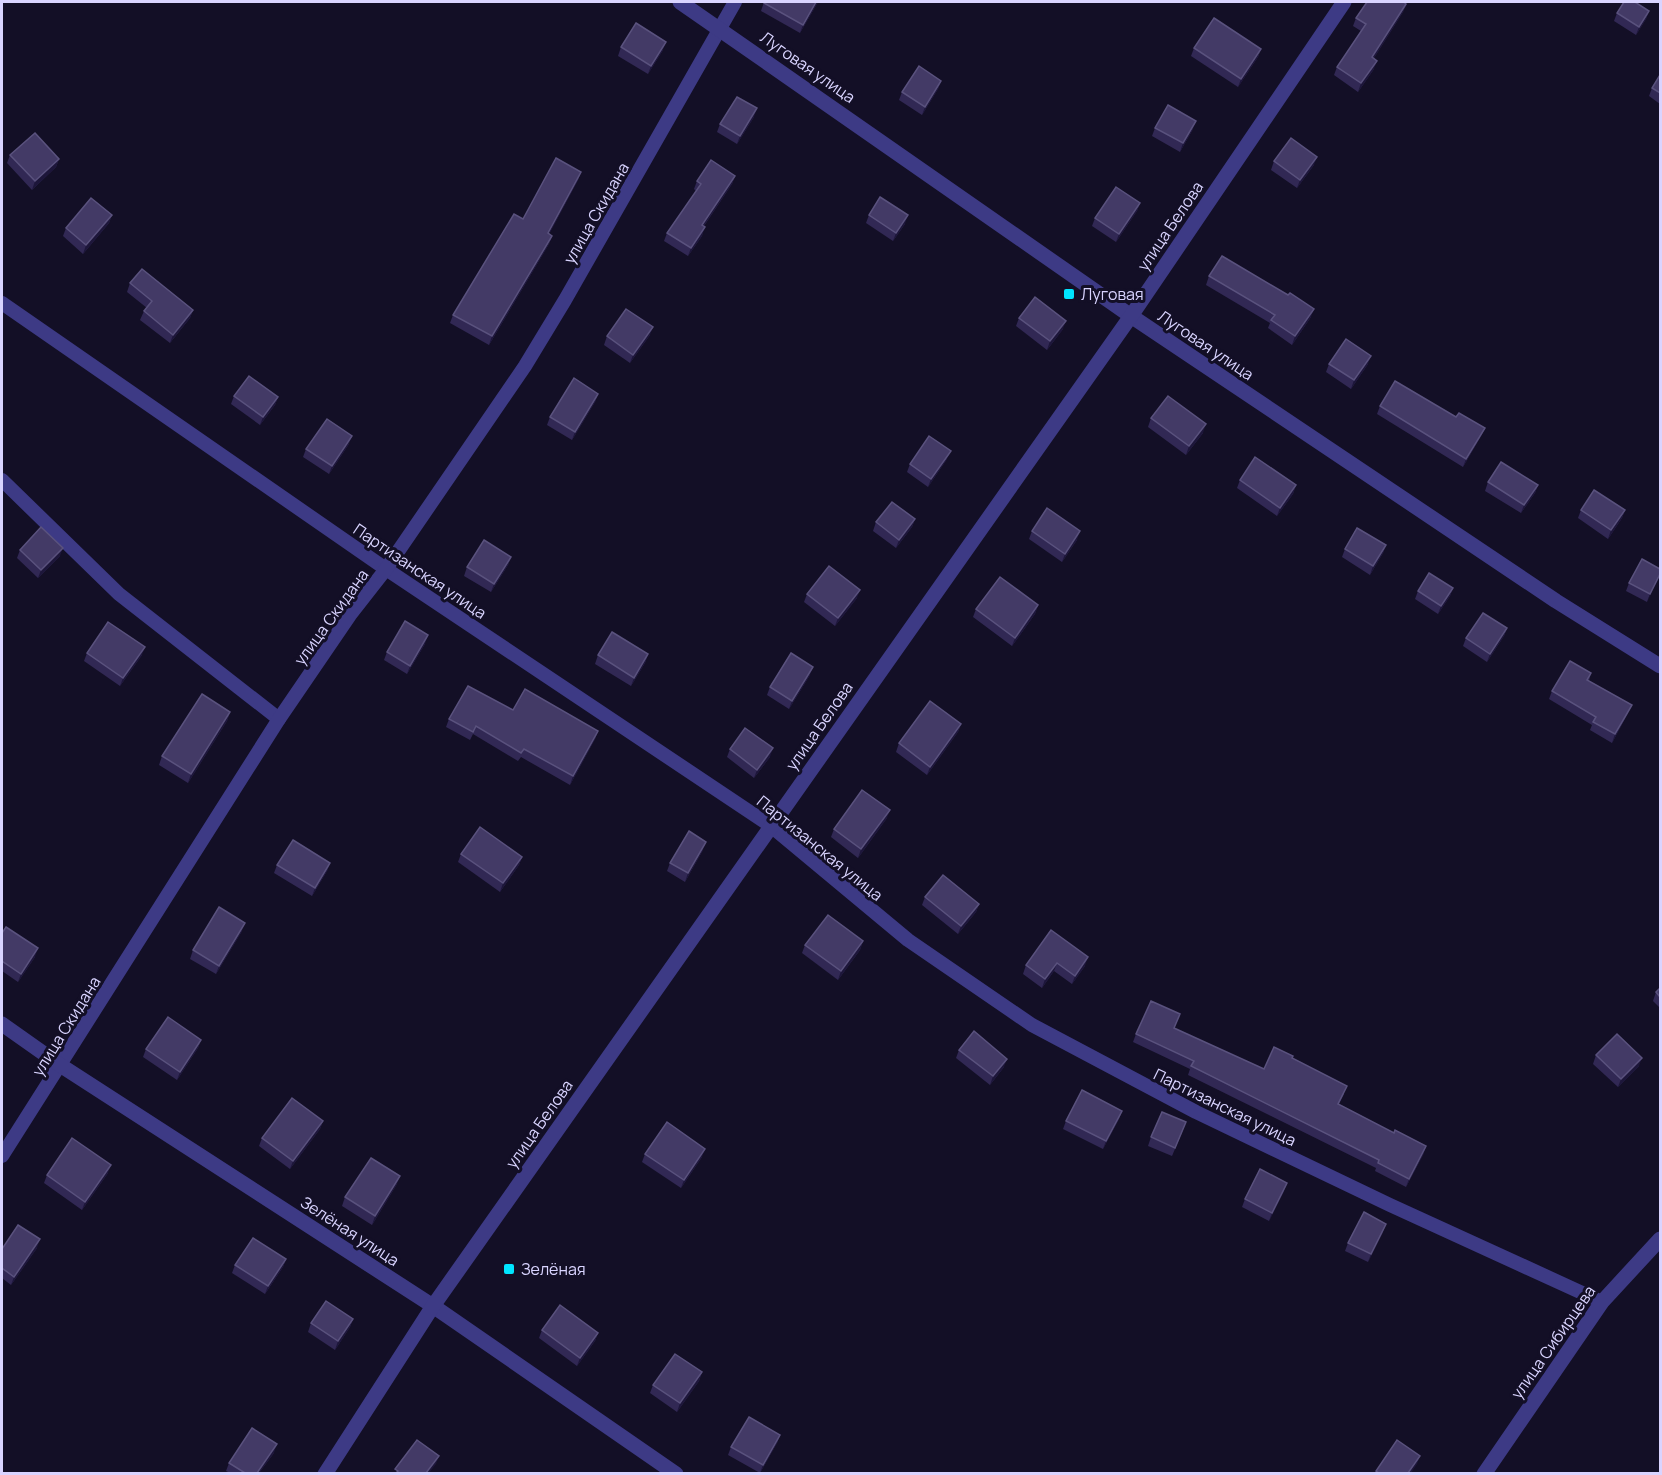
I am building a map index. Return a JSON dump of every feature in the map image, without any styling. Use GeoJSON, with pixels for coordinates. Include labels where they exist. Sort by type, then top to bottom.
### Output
{"type":"FeatureCollection","features":[{"type":"Feature","properties":{"kind":"street","name":"Луговая улица"},"geometry":{"type":"LineString","coordinates":[[680,2],[721,28],[1131,316],[1556,602],[1660,666]]}},
{"type":"Feature","properties":{"kind":"street","name":"улица Белова"},"geometry":{"type":"LineString","coordinates":[[325,1473],[433,1306],[1131,316],[1344,2]]}},
{"type":"Feature","properties":{"kind":"street","name":"Зелёная улица"},"geometry":{"type":"LineString","coordinates":[[2,1024],[60,1065],[433,1306],[676,1473]]}},
{"type":"Feature","properties":{"kind":"street","name":"улица Сибирцева"},"geometry":{"type":"LineString","coordinates":[[1484,1473],[1602,1302],[1660,1239]]}},
{"type":"Feature","properties":{"kind":"lane","name":"улица Скидана"},"geometry":{"type":"LineString","coordinates":[[2,1154],[279,719],[350,615],[386,569],[525,366],[735,2]]}},
{"type":"Feature","properties":{"kind":"lane","name":"Партизанская улица"},"geometry":{"type":"LineString","coordinates":[[2,303],[386,569],[771,826],[908,940],[1032,1025],[1196,1113],[1602,1302]]}},
{"type":"Feature","properties":{"kind":"lane"},"geometry":{"type":"LineString","coordinates":[[2,480],[119,594],[279,719]]}},
{"type":"Feature","properties":{"kind":"building"},"geometry":{"type":"Polygon","coordinates":[[[764,2],[816,2],[803,25],[764,2]]]}},
{"type":"Feature","properties":{"kind":"building"},"geometry":{"type":"Polygon","coordinates":[[[1367,2],[1406,2],[1406,4],[1372,57],[1377,61],[1361,83],[1337,67],[1366,24],[1356,18],[1367,2]]]}},
{"type":"Feature","properties":{"kind":"building"},"geometry":{"type":"Polygon","coordinates":[[[1624,2],[1635,2],[1649,11],[1639,27],[1617,13],[1624,2]]]}},
{"type":"Feature","properties":{"kind":"building"},"geometry":{"type":"Polygon","coordinates":[[[1214,18],[1261,49],[1241,79],[1194,48],[1214,18]]]}},
{"type":"Feature","properties":{"kind":"building"},"geometry":{"type":"Polygon","coordinates":[[[636,23],[666,42],[651,66],[621,47],[636,23]]]}},
{"type":"Feature","properties":{"kind":"building"},"geometry":{"type":"Polygon","coordinates":[[[919,66],[941,81],[925,107],[902,92],[919,66]]]}},
{"type":"Feature","properties":{"kind":"building"},"geometry":{"type":"Polygon","coordinates":[[[1660,75],[1660,93],[1652,88],[1660,75]]]}},
{"type":"Feature","properties":{"kind":"building"},"geometry":{"type":"Polygon","coordinates":[[[737,97],[757,108],[740,136],[720,124],[737,97]]]}},
{"type":"Feature","properties":{"kind":"building"},"geometry":{"type":"Polygon","coordinates":[[[1168,105],[1196,121],[1183,143],[1155,128],[1168,105]]]}},
{"type":"Feature","properties":{"kind":"building"},"geometry":{"type":"Polygon","coordinates":[[[35,133],[59,159],[35,181],[10,155],[35,133]]]}},
{"type":"Feature","properties":{"kind":"building"},"geometry":{"type":"Polygon","coordinates":[[[1291,138],[1317,157],[1300,180],[1274,161],[1291,138]]]}},
{"type":"Feature","properties":{"kind":"building"},"geometry":{"type":"Polygon","coordinates":[[[556,158],[581,172],[548,233],[552,236],[492,336],[453,315],[514,214],[523,219],[556,158]]]}},
{"type":"Feature","properties":{"kind":"building"},"geometry":{"type":"Polygon","coordinates":[[[711,160],[735,176],[702,225],[705,227],[691,248],[667,233],[701,184],[697,181],[711,160]]]}},
{"type":"Feature","properties":{"kind":"building"},"geometry":{"type":"Polygon","coordinates":[[[1116,187],[1140,203],[1119,234],[1095,218],[1116,187]]]}},
{"type":"Feature","properties":{"kind":"building"},"geometry":{"type":"Polygon","coordinates":[[[880,197],[908,215],[896,233],[869,215],[880,197]]]}},
{"type":"Feature","properties":{"kind":"building"},"geometry":{"type":"Polygon","coordinates":[[[91,198],[112,215],[86,245],[66,228],[91,198]]]}},
{"type":"Feature","properties":{"kind":"building"},"geometry":{"type":"Polygon","coordinates":[[[1222,256],[1288,295],[1290,293],[1314,309],[1295,336],[1271,320],[1275,315],[1209,276],[1222,256]]]}},
{"type":"Feature","properties":{"kind":"building"},"geometry":{"type":"Polygon","coordinates":[[[142,269],[193,310],[173,335],[144,311],[152,301],[130,283],[142,269]]]}},
{"type":"Feature","properties":{"kind":"building"},"geometry":{"type":"Polygon","coordinates":[[[1035,297],[1066,321],[1050,341],[1019,318],[1035,297]]]}},
{"type":"Feature","properties":{"kind":"building"},"geometry":{"type":"Polygon","coordinates":[[[626,309],[653,327],[633,355],[607,336],[626,309]]]}},
{"type":"Feature","properties":{"kind":"building"},"geometry":{"type":"Polygon","coordinates":[[[1346,339],[1371,356],[1354,380],[1329,364],[1346,339]]]}},
{"type":"Feature","properties":{"kind":"building"},"geometry":{"type":"Polygon","coordinates":[[[249,376],[278,397],[263,417],[234,396],[249,376]]]}},
{"type":"Feature","properties":{"kind":"building"},"geometry":{"type":"Polygon","coordinates":[[[574,378],[598,394],[575,432],[550,417],[574,378]]]}},
{"type":"Feature","properties":{"kind":"building"},"geometry":{"type":"Polygon","coordinates":[[[1395,381],[1456,417],[1459,413],[1485,428],[1466,459],[1380,406],[1395,381]]]}},
{"type":"Feature","properties":{"kind":"building"},"geometry":{"type":"Polygon","coordinates":[[[1168,396],[1206,424],[1189,446],[1151,418],[1168,396]]]}},
{"type":"Feature","properties":{"kind":"building"},"geometry":{"type":"Polygon","coordinates":[[[327,419],[352,436],[332,466],[306,449],[327,419]]]}},
{"type":"Feature","properties":{"kind":"building"},"geometry":{"type":"Polygon","coordinates":[[[929,436],[951,451],[931,479],[910,464],[929,436]]]}},
{"type":"Feature","properties":{"kind":"building"},"geometry":{"type":"Polygon","coordinates":[[[1255,457],[1296,485],[1280,508],[1240,480],[1255,457]]]}},
{"type":"Feature","properties":{"kind":"building"},"geometry":{"type":"Polygon","coordinates":[[[1501,462],[1538,485],[1524,505],[1488,482],[1501,462]]]}},
{"type":"Feature","properties":{"kind":"building"},"geometry":{"type":"Polygon","coordinates":[[[1594,490],[1625,510],[1611,530],[1581,510],[1594,490]]]}},
{"type":"Feature","properties":{"kind":"building"},"geometry":{"type":"Polygon","coordinates":[[[892,502],[915,519],[899,540],[876,522],[892,502]]]}},
{"type":"Feature","properties":{"kind":"building"},"geometry":{"type":"Polygon","coordinates":[[[1047,508],[1080,531],[1065,554],[1032,531],[1047,508]]]}},
{"type":"Feature","properties":{"kind":"building"},"geometry":{"type":"Polygon","coordinates":[[[41,527],[63,548],[41,570],[20,550],[41,527]]]}},
{"type":"Feature","properties":{"kind":"building"},"geometry":{"type":"Polygon","coordinates":[[[1357,528],[1386,545],[1373,566],[1345,549],[1357,528]]]}},
{"type":"Feature","properties":{"kind":"building"},"geometry":{"type":"Polygon","coordinates":[[[484,540],[511,557],[494,584],[467,567],[484,540]]]}},
{"type":"Feature","properties":{"kind":"building"},"geometry":{"type":"Polygon","coordinates":[[[1642,559],[1660,569],[1660,574],[1650,594],[1629,583],[1642,559]]]}},
{"type":"Feature","properties":{"kind":"building"},"geometry":{"type":"Polygon","coordinates":[[[829,566],[860,590],[838,618],[807,594],[829,566]]]}},
{"type":"Feature","properties":{"kind":"building"},"geometry":{"type":"Polygon","coordinates":[[[1429,573],[1453,588],[1441,606],[1418,591],[1429,573]]]}},
{"type":"Feature","properties":{"kind":"building"},"geometry":{"type":"Polygon","coordinates":[[[1000,577],[1038,605],[1015,638],[976,609],[1000,577]]]}},
{"type":"Feature","properties":{"kind":"building"},"geometry":{"type":"Polygon","coordinates":[[[1483,613],[1507,628],[1490,654],[1466,638],[1483,613]]]}},
{"type":"Feature","properties":{"kind":"building"},"geometry":{"type":"Polygon","coordinates":[[[405,621],[428,635],[410,666],[387,652],[405,621]]]}},
{"type":"Feature","properties":{"kind":"building"},"geometry":{"type":"Polygon","coordinates":[[[108,622],[145,647],[123,678],[87,653],[108,622]]]}},
{"type":"Feature","properties":{"kind":"building"},"geometry":{"type":"Polygon","coordinates":[[[612,632],[648,654],[634,678],[598,655],[612,632]]]}},
{"type":"Feature","properties":{"kind":"building"},"geometry":{"type":"Polygon","coordinates":[[[791,653],[813,667],[792,701],[770,687],[791,653]]]}},
{"type":"Feature","properties":{"kind":"building"},"geometry":{"type":"Polygon","coordinates":[[[1570,661],[1591,673],[1587,680],[1632,705],[1615,734],[1593,722],[1596,717],[1552,691],[1570,661]]]}},
{"type":"Feature","properties":{"kind":"building"},"geometry":{"type":"Polygon","coordinates":[[[468,686],[513,710],[525,689],[598,731],[573,776],[524,749],[521,753],[476,726],[473,732],[449,719],[468,686]]]}},
{"type":"Feature","properties":{"kind":"building"},"geometry":{"type":"Polygon","coordinates":[[[202,694],[230,712],[191,774],[162,756],[202,694]]]}},
{"type":"Feature","properties":{"kind":"building"},"geometry":{"type":"Polygon","coordinates":[[[930,701],[961,724],[930,767],[899,743],[930,701]]]}},
{"type":"Feature","properties":{"kind":"building"},"geometry":{"type":"Polygon","coordinates":[[[745,728],[773,748],[757,770],[730,749],[745,728]]]}},
{"type":"Feature","properties":{"kind":"building"},"geometry":{"type":"Polygon","coordinates":[[[862,790],[890,810],[861,849],[834,829],[862,790]]]}},
{"type":"Feature","properties":{"kind":"building"},"geometry":{"type":"Polygon","coordinates":[[[480,827],[522,857],[503,883],[461,854],[480,827]]]}},
{"type":"Feature","properties":{"kind":"building"},"geometry":{"type":"Polygon","coordinates":[[[689,831],[706,842],[688,873],[670,863],[689,831]]]}},
{"type":"Feature","properties":{"kind":"building"},"geometry":{"type":"Polygon","coordinates":[[[293,840],[330,863],[315,888],[277,865],[293,840]]]}},
{"type":"Feature","properties":{"kind":"building"},"geometry":{"type":"Polygon","coordinates":[[[943,875],[979,904],[961,926],[925,897],[943,875]]]}},
{"type":"Feature","properties":{"kind":"building"},"geometry":{"type":"Polygon","coordinates":[[[219,907],[245,923],[219,966],[193,950],[219,907]]]}},
{"type":"Feature","properties":{"kind":"building"},"geometry":{"type":"Polygon","coordinates":[[[828,915],[863,941],[841,971],[805,945],[828,915]]]}},
{"type":"Feature","properties":{"kind":"building"},"geometry":{"type":"Polygon","coordinates":[[[6,927],[38,948],[21,974],[2,961],[2,933],[6,927]]]}},
{"type":"Feature","properties":{"kind":"building"},"geometry":{"type":"Polygon","coordinates":[[[1051,930],[1088,957],[1075,976],[1057,963],[1045,979],[1026,965],[1051,930]]]}},
{"type":"Feature","properties":{"kind":"building"},"geometry":{"type":"Polygon","coordinates":[[[1151,1001],[1180,1014],[1174,1028],[1264,1069],[1274,1047],[1347,1086],[1338,1104],[1394,1133],[1395,1130],[1426,1146],[1409,1179],[1378,1163],[1379,1160],[1191,1066],[1194,1061],[1136,1034],[1151,1001]]]}},
{"type":"Feature","properties":{"kind":"building"},"geometry":{"type":"Polygon","coordinates":[[[168,1017],[201,1040],[180,1072],[146,1049],[168,1017]]]}},
{"type":"Feature","properties":{"kind":"building"},"geometry":{"type":"Polygon","coordinates":[[[974,1031],[1007,1059],[993,1076],[959,1050],[974,1031]]]}},
{"type":"Feature","properties":{"kind":"building"},"geometry":{"type":"Polygon","coordinates":[[[1617,1034],[1642,1058],[1621,1079],[1596,1055],[1617,1034]]]}},
{"type":"Feature","properties":{"kind":"building"},"geometry":{"type":"Polygon","coordinates":[[[1082,1090],[1122,1111],[1106,1141],[1066,1121],[1082,1090]]]}},
{"type":"Feature","properties":{"kind":"building"},"geometry":{"type":"Polygon","coordinates":[[[292,1098],[323,1121],[293,1161],[262,1138],[292,1098]]]}},
{"type":"Feature","properties":{"kind":"building"},"geometry":{"type":"Polygon","coordinates":[[[1162,1112],[1186,1122],[1175,1148],[1151,1137],[1162,1112]]]}},
{"type":"Feature","properties":{"kind":"building"},"geometry":{"type":"Polygon","coordinates":[[[667,1122],[705,1149],[684,1180],[645,1154],[667,1122]]]}},
{"type":"Feature","properties":{"kind":"building"},"geometry":{"type":"Polygon","coordinates":[[[72,1138],[111,1165],[85,1202],[47,1175],[72,1138]]]}},
{"type":"Feature","properties":{"kind":"building"},"geometry":{"type":"Polygon","coordinates":[[[371,1158],[400,1176],[375,1216],[345,1197],[371,1158]]]}},
{"type":"Feature","properties":{"kind":"building"},"geometry":{"type":"Polygon","coordinates":[[[1260,1169],[1287,1183],[1272,1213],[1245,1199],[1260,1169]]]}},
{"type":"Feature","properties":{"kind":"building"},"geometry":{"type":"Polygon","coordinates":[[[1364,1212],[1386,1224],[1371,1254],[1348,1243],[1364,1212]]]}},
{"type":"Feature","properties":{"kind":"building"},"geometry":{"type":"Polygon","coordinates":[[[18,1225],[40,1239],[14,1277],[2,1268],[2,1249],[18,1225]]]}},
{"type":"Feature","properties":{"kind":"building"},"geometry":{"type":"Polygon","coordinates":[[[253,1238],[286,1259],[268,1286],[235,1265],[253,1238]]]}},
{"type":"Feature","properties":{"kind":"building"},"geometry":{"type":"Polygon","coordinates":[[[326,1301],[353,1319],[338,1341],[311,1323],[326,1301]]]}},
{"type":"Feature","properties":{"kind":"building"},"geometry":{"type":"Polygon","coordinates":[[[560,1305],[598,1333],[580,1358],[542,1330],[560,1305]]]}},
{"type":"Feature","properties":{"kind":"building"},"geometry":{"type":"Polygon","coordinates":[[[675,1354],[702,1372],[680,1403],[653,1385],[675,1354]]]}},
{"type":"Feature","properties":{"kind":"building"},"geometry":{"type":"Polygon","coordinates":[[[749,1417],[780,1435],[763,1465],[731,1447],[749,1417]]]}},
{"type":"Feature","properties":{"kind":"building"},"geometry":{"type":"Polygon","coordinates":[[[252,1428],[277,1444],[257,1473],[245,1473],[229,1463],[252,1428]]]}},
{"type":"Feature","properties":{"kind":"building"},"geometry":{"type":"Polygon","coordinates":[[[417,1440],[439,1456],[426,1473],[396,1473],[398,1471],[395,1469],[417,1440]]]}},
{"type":"Feature","properties":{"kind":"building"},"geometry":{"type":"Polygon","coordinates":[[[1397,1440],[1420,1456],[1408,1473],[1379,1473],[1376,1471],[1397,1440]]]}},
{"type":"Feature","properties":{"kind":"place","name":"Луговая"},"geometry":{"type":"Point","coordinates":[1069,294]}},
{"type":"Feature","properties":{"kind":"place","name":"Зелёная"},"geometry":{"type":"Point","coordinates":[509,1269]}}]}
